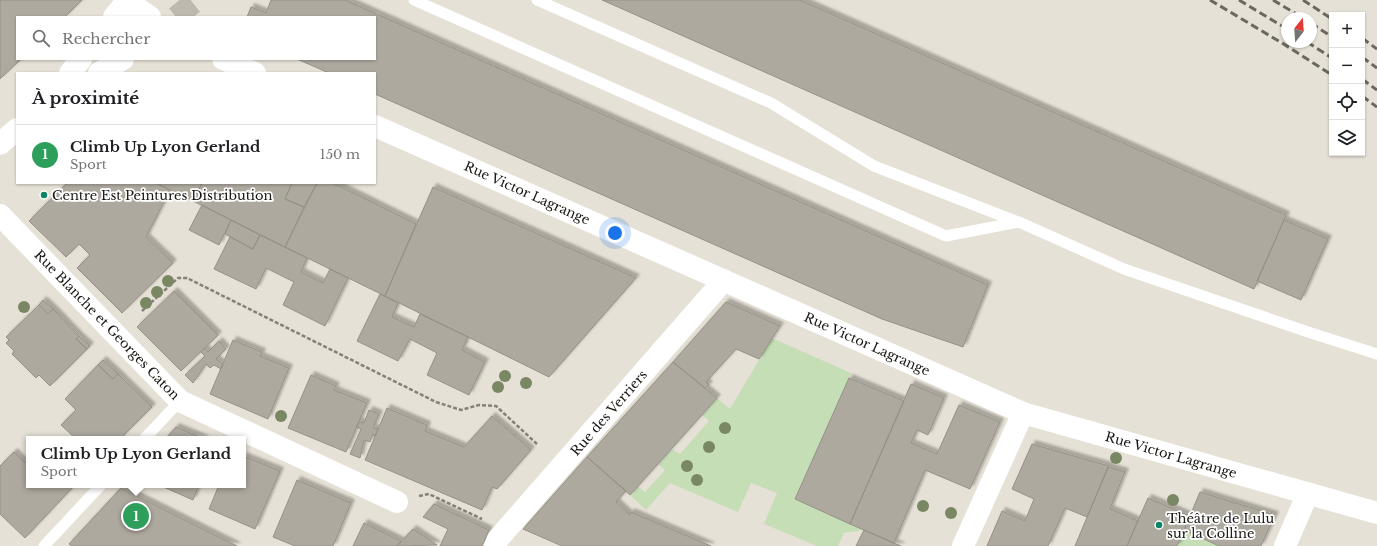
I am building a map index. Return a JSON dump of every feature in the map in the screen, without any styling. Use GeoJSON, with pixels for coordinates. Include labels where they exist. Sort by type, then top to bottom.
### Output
{"type":"FeatureCollection","features":[{"type":"Feature","properties":{"kind":"street"},"geometry":{"type":"LineString","coordinates":[[122,6],[147,16]]}},
{"type":"Feature","properties":{"kind":"street"},"geometry":{"type":"LineString","coordinates":[[71,72],[80,60]]}},
{"type":"Feature","properties":{"kind":"street"},"geometry":{"type":"LineString","coordinates":[[101,72],[121,60]]}},
{"type":"Feature","properties":{"kind":"street"},"geometry":{"type":"LineString","coordinates":[[225,60],[253,72]]}},
{"type":"Feature","properties":{"kind":"street","name":"Rue Victor Lagrange"},"geometry":{"type":"LineString","coordinates":[[376,126],[1023,413],[1377,513]]}},
{"type":"Feature","properties":{"kind":"street"},"geometry":{"type":"LineString","coordinates":[[0,144],[16,130]]}},
{"type":"Feature","properties":{"kind":"street","name":"Rue Blanche et Georges Caton"},"geometry":{"type":"LineString","coordinates":[[0,215],[180,401],[397,502]]}},
{"type":"Feature","properties":{"kind":"street","name":"Rue des Verriers"},"geometry":{"type":"LineString","coordinates":[[504,540],[724,280]]}},
{"type":"Feature","properties":{"kind":"street"},"geometry":{"type":"LineString","coordinates":[[963,546],[1023,413]]}},
{"type":"Feature","properties":{"kind":"street"},"geometry":{"type":"LineString","coordinates":[[1285,546],[1308,493]]}},
{"type":"Feature","properties":{"kind":"lane"},"geometry":{"type":"LineString","coordinates":[[414,0],[946,236],[1018,222]]}},
{"type":"Feature","properties":{"kind":"lane"},"geometry":{"type":"LineString","coordinates":[[537,0],[771,103],[874,166],[1018,222],[1124,269],[1311,334],[1377,354]]}},
{"type":"Feature","properties":{"kind":"lane"},"geometry":{"type":"LineString","coordinates":[[147,436],[180,401]]}},
{"type":"Feature","properties":{"kind":"lane"},"geometry":{"type":"LineString","coordinates":[[44,546],[98,488]]}},
{"type":"Feature","properties":{"kind":"path"},"geometry":{"type":"LineString","coordinates":[[142,311],[178,278],[187,278],[436,402],[461,410],[479,405],[496,406],[536,444]]}},
{"type":"Feature","properties":{"kind":"path"},"geometry":{"type":"LineString","coordinates":[[397,502],[429,494],[504,540]]}},
{"type":"Feature","properties":{"kind":"green space"},"geometry":{"type":"Polygon","coordinates":[[[772,338],[851,373],[795,499],[864,530],[844,533],[838,546],[817,546],[764,524],[777,493],[751,483],[738,512],[670,483],[646,510],[630,495],[638,486],[645,492],[665,470],[658,464],[672,449],[680,454],[709,421],[702,415],[717,398],[730,409],[772,338]]]}},
{"type":"Feature","properties":{"kind":"green space"},"geometry":{"type":"Polygon","coordinates":[[[1184,530],[1219,546],[1177,546],[1184,530]]]}},
{"type":"Feature","properties":{"kind":"building"},"geometry":{"type":"Polygon","coordinates":[[[0,0],[82,0],[66,16],[16,16],[16,60],[20,60],[0,79],[0,0]]]}},
{"type":"Feature","properties":{"kind":"building"},"geometry":{"type":"Polygon","coordinates":[[[271,0],[345,0],[988,285],[963,347],[882,319],[376,94],[376,72],[327,72],[299,60],[376,60],[376,16],[247,16],[251,7],[266,13],[271,0]]]}},
{"type":"Feature","properties":{"kind":"building"},"geometry":{"type":"Polygon","coordinates":[[[602,0],[800,0],[1286,215],[1254,289],[602,0]]]}},
{"type":"Feature","properties":{"kind":"building"},"geometry":{"type":"Polygon","coordinates":[[[66,184],[158,184],[170,190],[146,237],[173,263],[122,313],[77,268],[90,255],[79,244],[66,257],[29,221],[66,184]]]}},
{"type":"Feature","properties":{"kind":"building"},"geometry":{"type":"Polygon","coordinates":[[[158,184],[202,184],[193,201],[158,184]]]}},
{"type":"Feature","properties":{"kind":"building"},"geometry":{"type":"Polygon","coordinates":[[[202,184],[292,184],[285,199],[304,207],[285,247],[193,201],[202,184]]]}},
{"type":"Feature","properties":{"kind":"building"},"geometry":{"type":"Polygon","coordinates":[[[292,184],[316,184],[304,207],[285,199],[292,184]]]}},
{"type":"Feature","properties":{"kind":"building"},"geometry":{"type":"Polygon","coordinates":[[[316,184],[335,184],[416,224],[385,296],[285,247],[316,184]]]}},
{"type":"Feature","properties":{"kind":"building"},"geometry":{"type":"Polygon","coordinates":[[[433,187],[636,278],[549,377],[385,296],[433,187]]]}},
{"type":"Feature","properties":{"kind":"building"},"geometry":{"type":"Polygon","coordinates":[[[202,205],[231,220],[219,245],[189,230],[202,205]]]}},
{"type":"Feature","properties":{"kind":"building"},"geometry":{"type":"Polygon","coordinates":[[[231,220],[260,235],[253,249],[225,234],[231,220]]]}},
{"type":"Feature","properties":{"kind":"building"},"geometry":{"type":"Polygon","coordinates":[[[1284,220],[1328,239],[1301,300],[1257,281],[1284,220]]]}},
{"type":"Feature","properties":{"kind":"building"},"geometry":{"type":"Polygon","coordinates":[[[260,235],[307,258],[301,272],[323,283],[330,269],[348,278],[325,326],[283,305],[294,282],[266,268],[256,289],[214,269],[230,237],[253,249],[260,235]]]}},
{"type":"Feature","properties":{"kind":"building"},"geometry":{"type":"Polygon","coordinates":[[[174,291],[218,335],[181,371],[137,327],[174,291]]]}},
{"type":"Feature","properties":{"kind":"building"},"geometry":{"type":"Polygon","coordinates":[[[380,294],[398,303],[392,317],[414,327],[420,314],[468,337],[462,350],[485,362],[469,395],[427,375],[437,353],[410,339],[398,361],[357,341],[380,294]]]}},
{"type":"Feature","properties":{"kind":"building"},"geometry":{"type":"Polygon","coordinates":[[[43,300],[53,309],[48,314],[39,305],[43,300]]]}},
{"type":"Feature","properties":{"kind":"building"},"geometry":{"type":"Polygon","coordinates":[[[726,302],[780,326],[759,359],[736,349],[706,382],[709,385],[705,388],[673,362],[726,302]]]}},
{"type":"Feature","properties":{"kind":"building"},"geometry":{"type":"Polygon","coordinates":[[[39,305],[48,314],[53,309],[79,336],[76,339],[87,349],[50,386],[39,375],[36,378],[12,354],[14,351],[6,343],[9,340],[6,337],[39,305]]]}},
{"type":"Feature","properties":{"kind":"building"},"geometry":{"type":"Polygon","coordinates":[[[79,336],[90,346],[87,349],[76,339],[79,336]]]}},
{"type":"Feature","properties":{"kind":"building"},"geometry":{"type":"Polygon","coordinates":[[[233,340],[262,352],[260,356],[289,368],[268,419],[210,394],[233,340]]]}},
{"type":"Feature","properties":{"kind":"building"},"geometry":{"type":"Polygon","coordinates":[[[219,341],[226,349],[216,359],[223,364],[221,369],[214,365],[210,368],[206,364],[193,383],[185,375],[205,356],[201,352],[205,348],[208,352],[219,341]]]}},
{"type":"Feature","properties":{"kind":"building"},"geometry":{"type":"Polygon","coordinates":[[[103,360],[118,374],[113,379],[98,365],[103,360]]]}},
{"type":"Feature","properties":{"kind":"building"},"geometry":{"type":"Polygon","coordinates":[[[673,362],[717,398],[630,495],[587,457],[673,362]]]}},
{"type":"Feature","properties":{"kind":"building"},"geometry":{"type":"Polygon","coordinates":[[[98,365],[113,379],[118,374],[152,407],[123,436],[73,436],[61,425],[76,410],[65,399],[98,365]]]}},
{"type":"Feature","properties":{"kind":"building"},"geometry":{"type":"Polygon","coordinates":[[[311,375],[336,386],[334,390],[367,403],[346,452],[288,428],[311,375]]]}},
{"type":"Feature","properties":{"kind":"building"},"geometry":{"type":"Polygon","coordinates":[[[849,378],[904,401],[850,524],[795,499],[849,378]]]}},
{"type":"Feature","properties":{"kind":"building"},"geometry":{"type":"Polygon","coordinates":[[[911,384],[944,398],[928,435],[917,430],[911,443],[937,454],[959,405],[1000,422],[970,489],[925,470],[894,543],[850,524],[911,384]]]}},
{"type":"Feature","properties":{"kind":"building"},"geometry":{"type":"Polygon","coordinates":[[[387,408],[427,425],[425,431],[464,447],[492,416],[531,450],[497,489],[492,487],[482,510],[365,460],[387,408]]]}},
{"type":"Feature","properties":{"kind":"building"},"geometry":{"type":"Polygon","coordinates":[[[369,410],[379,414],[373,428],[378,429],[375,436],[373,434],[370,442],[364,440],[360,458],[350,454],[361,429],[356,427],[359,422],[364,423],[369,410]]]}},
{"type":"Feature","properties":{"kind":"building"},"geometry":{"type":"Polygon","coordinates":[[[176,427],[198,436],[168,436],[176,427]]]}},
{"type":"Feature","properties":{"kind":"building"},"geometry":{"type":"Polygon","coordinates":[[[1032,444],[1109,466],[1087,517],[1065,508],[1048,546],[987,546],[1002,511],[1025,521],[1034,499],[1012,489],[1032,444]]]}},
{"type":"Feature","properties":{"kind":"building"},"geometry":{"type":"Polygon","coordinates":[[[14,452],[25,463],[26,462],[26,488],[72,488],[25,538],[0,514],[0,466],[14,452]]]}},
{"type":"Feature","properties":{"kind":"building"},"geometry":{"type":"Polygon","coordinates":[[[246,457],[280,471],[255,529],[209,509],[218,488],[246,488],[246,457]]]}},
{"type":"Feature","properties":{"kind":"building"},"geometry":{"type":"Polygon","coordinates":[[[587,457],[626,491],[616,502],[630,515],[631,512],[711,546],[562,546],[523,529],[587,457]]]}},
{"type":"Feature","properties":{"kind":"building"},"geometry":{"type":"Polygon","coordinates":[[[1108,467],[1125,472],[1110,509],[1138,521],[1127,546],[1075,546],[1108,467]]]}},
{"type":"Feature","properties":{"kind":"building"},"geometry":{"type":"Polygon","coordinates":[[[297,480],[351,503],[333,546],[295,546],[273,537],[297,480]]]}},
{"type":"Feature","properties":{"kind":"building"},"geometry":{"type":"Polygon","coordinates":[[[121,488],[237,546],[72,546],[69,544],[121,488]]]}},
{"type":"Feature","properties":{"kind":"building"},"geometry":{"type":"Polygon","coordinates":[[[166,488],[198,488],[193,500],[166,488]]]}},
{"type":"Feature","properties":{"kind":"building"},"geometry":{"type":"Polygon","coordinates":[[[1200,492],[1275,515],[1261,546],[1219,546],[1184,530],[1200,492]]]}},
{"type":"Feature","properties":{"kind":"building"},"geometry":{"type":"Polygon","coordinates":[[[1148,498],[1190,516],[1177,546],[1127,546],[1148,498]]]}},
{"type":"Feature","properties":{"kind":"building"},"geometry":{"type":"Polygon","coordinates":[[[434,504],[489,530],[482,546],[440,546],[448,529],[423,517],[434,504]]]}},
{"type":"Feature","properties":{"kind":"building"},"geometry":{"type":"Polygon","coordinates":[[[364,523],[401,541],[397,546],[353,546],[364,523]]]}},
{"type":"Feature","properties":{"kind":"building"},"geometry":{"type":"Polygon","coordinates":[[[413,529],[437,545],[397,546],[413,529]]]}},
{"type":"Feature","properties":{"kind":"building"},"geometry":{"type":"Polygon","coordinates":[[[864,530],[894,543],[901,546],[856,546],[864,530]]]}},
{"type":"Feature","properties":{"kind":"tunnel"},"geometry":{"type":"LineString","coordinates":[[177,16],[197,0]]}},
{"type":"Feature","properties":{"kind":"railway"},"geometry":{"type":"LineString","coordinates":[[1210,0],[1329,73]]}},
{"type":"Feature","properties":{"kind":"railway"},"geometry":{"type":"LineString","coordinates":[[1239,0],[1281,25]]}},
{"type":"Feature","properties":{"kind":"railway"},"geometry":{"type":"LineString","coordinates":[[1273,0],[1293,12]]}},
{"type":"Feature","properties":{"kind":"railway"},"geometry":{"type":"LineString","coordinates":[[1303,0],[1329,17]]}},
{"type":"Feature","properties":{"kind":"railway"},"geometry":{"type":"LineString","coordinates":[[1317,27],[1329,35]]}},
{"type":"Feature","properties":{"kind":"railway"},"geometry":{"type":"LineString","coordinates":[[1365,40],[1377,49]]}},
{"type":"Feature","properties":{"kind":"railway"},"geometry":{"type":"LineString","coordinates":[[1316,48],[1329,56]]}},
{"type":"Feature","properties":{"kind":"railway"},"geometry":{"type":"LineString","coordinates":[[1365,59],[1377,68]]}},
{"type":"Feature","properties":{"kind":"railway"},"geometry":{"type":"LineString","coordinates":[[1365,81],[1377,90]]}},
{"type":"Feature","properties":{"kind":"railway"},"geometry":{"type":"LineString","coordinates":[[1365,98],[1377,107]]}},
{"type":"Feature","properties":{"kind":"place","name":"Centre Est Peintures Distribution"},"geometry":{"type":"Point","coordinates":[44,195]}},
{"type":"Feature","properties":{"kind":"place","name":"Climb Up Lyon Gerland"},"geometry":{"type":"Point","coordinates":[136,516]}},
{"type":"Feature","properties":{"kind":"place","name":"Théâtre de Lulu sur la Colline"},"geometry":{"type":"Point","coordinates":[1159,525]}}]}
